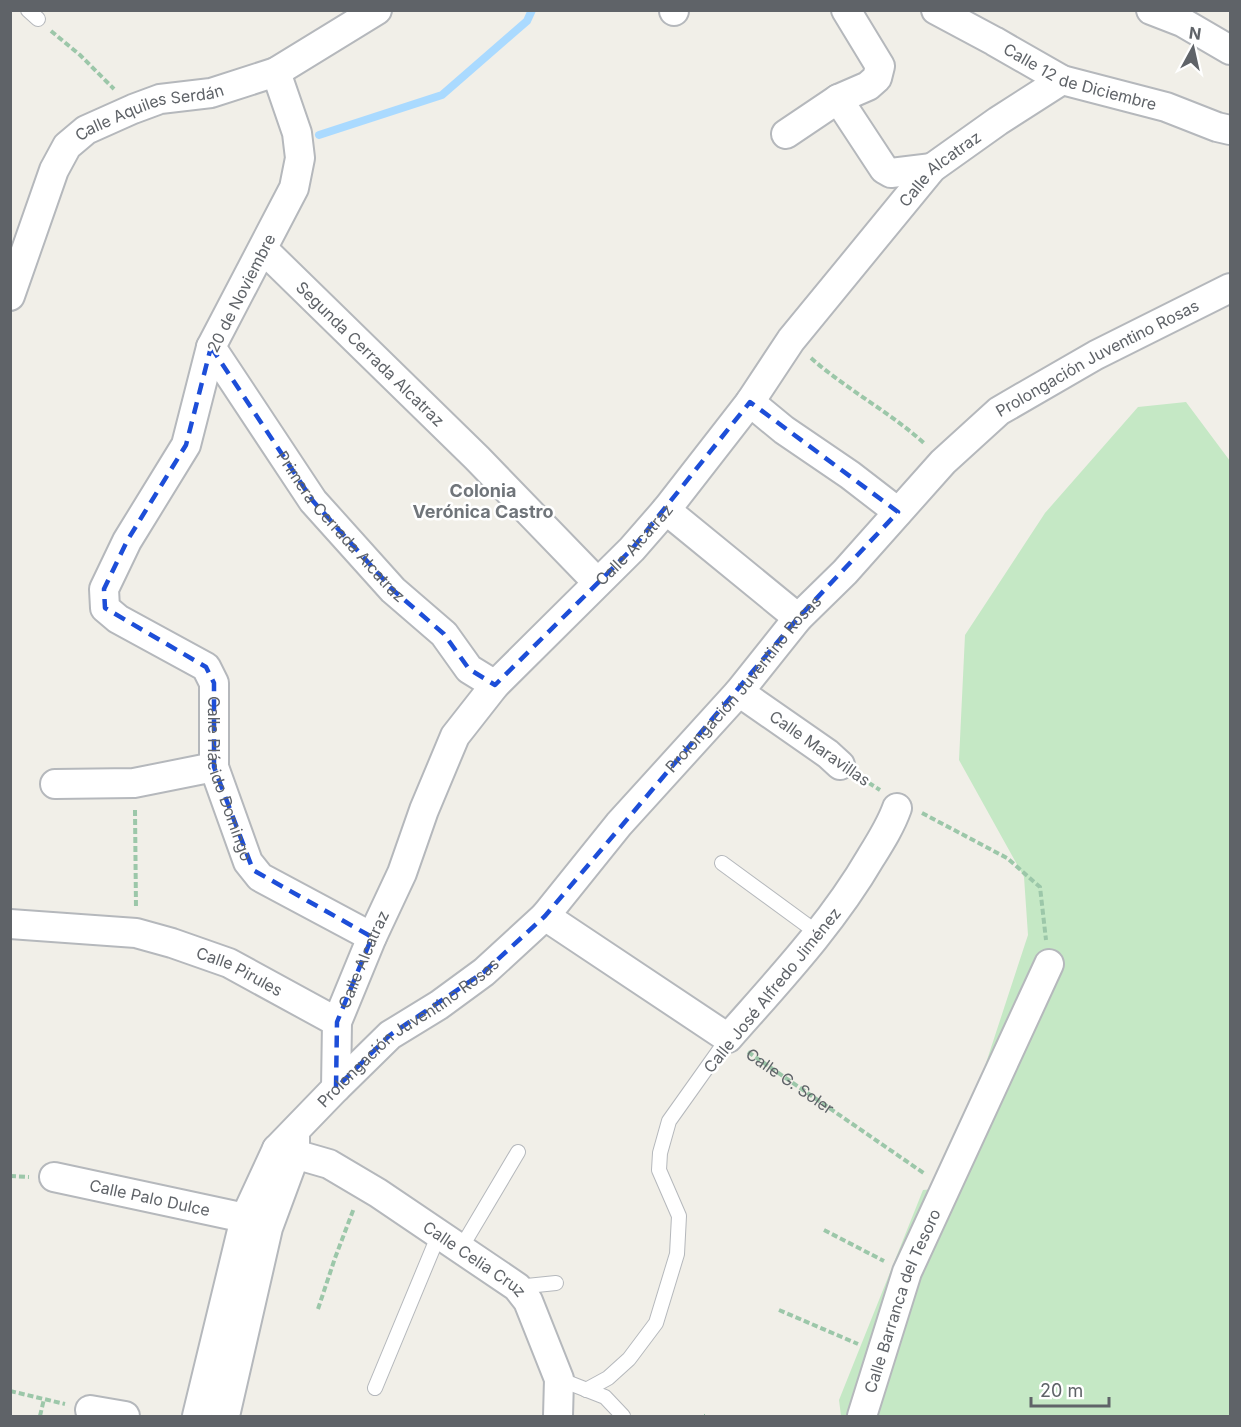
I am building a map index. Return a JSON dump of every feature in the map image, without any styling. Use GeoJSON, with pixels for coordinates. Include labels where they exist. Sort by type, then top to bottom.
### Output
{"type":"FeatureCollection","features":[{"type":"Feature","properties":{"kind":"street","name":"Calle Aquiles Serdán"},"geometry":{"type":"LineString","coordinates":[[10,296],[54,170],[68,146],[86,130],[133,108],[160,99],[211,93],[276,72],[377,10]]}},
{"type":"Feature","properties":{"kind":"street"},"geometry":{"type":"LineString","coordinates":[[786,134],[838,99],[868,86],[877,78],[880,66],[846,10]]}},
{"type":"Feature","properties":{"kind":"street","name":"Calle 12 de Diciembre"},"geometry":{"type":"LineString","coordinates":[[936,10],[1062,80],[1166,106],[1230,130]]}},
{"type":"Feature","properties":{"kind":"street"},"geometry":{"type":"LineString","coordinates":[[1151,10],[1182,22],[1230,50]]}},
{"type":"Feature","properties":{"kind":"street","name":"20 de Noviembre"},"geometry":{"type":"LineString","coordinates":[[105,608],[104,589],[127,541],[186,445],[211,347],[294,188],[300,158],[297,133],[276,72]]}},
{"type":"Feature","properties":{"kind":"street","name":"Calle Alcatraz"},"geometry":{"type":"LineString","coordinates":[[336,1088],[337,1022],[372,937],[402,873],[424,810],[455,736],[495,685],[632,549],[666,510],[750,402],[791,340],[932,168],[998,121],[1062,80]]}},
{"type":"Feature","properties":{"kind":"street"},"geometry":{"type":"LineString","coordinates":[[838,99],[884,169],[891,172],[932,168]]}},
{"type":"Feature","properties":{"kind":"street","name":"Segunda Cerrada Alcatraz"},"geometry":{"type":"LineString","coordinates":[[263,249],[477,458],[597,582]]}},
{"type":"Feature","properties":{"kind":"street","name":"Prolongación Juventino Rosas"},"geometry":{"type":"LineString","coordinates":[[197,1416],[245,1218],[289,1145],[336,1088],[390,1035],[439,1005],[484,972],[545,916],[619,824],[739,692],[798,618],[844,572],[943,462],[999,411],[1096,355],[1230,288]]}},
{"type":"Feature","properties":{"kind":"street","name":"Primera Cerrada Alcatraz"},"geometry":{"type":"LineString","coordinates":[[211,347],[313,501],[393,590],[444,634],[469,669],[495,685]]}},
{"type":"Feature","properties":{"kind":"street"},"geometry":{"type":"LineString","coordinates":[[750,402],[784,430],[850,475],[898,512]]}},
{"type":"Feature","properties":{"kind":"street"},"geometry":{"type":"LineString","coordinates":[[666,510],[798,618]]}},
{"type":"Feature","properties":{"kind":"street","name":"Calle Plácido Domingo"},"geometry":{"type":"LineString","coordinates":[[105,608],[118,619],[206,667],[214,683],[214,767],[248,862],[260,877],[372,937]]}},
{"type":"Feature","properties":{"kind":"street","name":"Calle Maravillas"},"geometry":{"type":"LineString","coordinates":[[739,692],[828,754],[840,765]]}},
{"type":"Feature","properties":{"kind":"street"},"geometry":{"type":"LineString","coordinates":[[55,784],[134,783],[214,767]]}},
{"type":"Feature","properties":{"kind":"street","name":"Calle José Alfredo Jiménez"},"geometry":{"type":"LineString","coordinates":[[728,1038],[819,934],[857,882],[893,819],[897,807]]}},
{"type":"Feature","properties":{"kind":"street","name":"Calle G. Soler"},"geometry":{"type":"LineString","coordinates":[[545,916],[728,1038]]}},
{"type":"Feature","properties":{"kind":"street"},"geometry":{"type":"LineString","coordinates":[[10,924],[136,933]]}},
{"type":"Feature","properties":{"kind":"street","name":"Calle Pirules"},"geometry":{"type":"LineString","coordinates":[[136,933],[229,963],[337,1022]]}},
{"type":"Feature","properties":{"kind":"street","name":"Calle Barranca del Tesoro"},"geometry":{"type":"LineString","coordinates":[[862,1416],[907,1272],[1049,964]]}},
{"type":"Feature","properties":{"kind":"street","name":"Prolongación Juventino Rosas"},"geometry":{"type":"LineString","coordinates":[[225,1416],[289,1145]]}},
{"type":"Feature","properties":{"kind":"street","name":"Calle Celia Cruz"},"geometry":{"type":"LineString","coordinates":[[289,1145],[329,1164],[363,1184],[517,1287],[528,1301],[559,1380]]}},
{"type":"Feature","properties":{"kind":"street","name":"Calle Palo Dulce"},"geometry":{"type":"LineString","coordinates":[[54,1177],[245,1218]]}},
{"type":"Feature","properties":{"kind":"street"},"geometry":{"type":"LineString","coordinates":[[558,1416],[559,1380]]}},
{"type":"Feature","properties":{"kind":"street"},"geometry":{"type":"LineString","coordinates":[[90,1410],[125,1416]]}},
{"type":"Feature","properties":{"kind":"lane"},"geometry":{"type":"LineString","coordinates":[[722,863],[819,934]]}},
{"type":"Feature","properties":{"kind":"lane","name":"Calle José Alfredo Jiménez"},"geometry":{"type":"LineString","coordinates":[[586,1390],[608,1378],[629,1359],[656,1323],[677,1254],[679,1216],[659,1170],[660,1153],[669,1121],[728,1038]]}},
{"type":"Feature","properties":{"kind":"lane"},"geometry":{"type":"LineString","coordinates":[[375,1388],[450,1241],[518,1152]]}},
{"type":"Feature","properties":{"kind":"lane"},"geometry":{"type":"LineString","coordinates":[[517,1287],[556,1282]]}},
{"type":"Feature","properties":{"kind":"lane"},"geometry":{"type":"LineString","coordinates":[[559,1380],[605,1397],[623,1416]]}},
{"type":"Feature","properties":{"kind":"path"},"geometry":{"type":"LineString","coordinates":[[33,15],[80,55],[133,108]]}},
{"type":"Feature","properties":{"kind":"path"},"geometry":{"type":"LineString","coordinates":[[791,340],[820,366],[909,430],[943,462]]}},
{"type":"Feature","properties":{"kind":"path","name":"Calle Maravillas"},"geometry":{"type":"LineString","coordinates":[[840,765],[894,799],[897,807]]}},
{"type":"Feature","properties":{"kind":"path"},"geometry":{"type":"LineString","coordinates":[[134,783],[136,933]]}},
{"type":"Feature","properties":{"kind":"path"},"geometry":{"type":"LineString","coordinates":[[897,807],[909,807],[1007,858],[1040,887],[1049,964]]}},
{"type":"Feature","properties":{"kind":"path","name":"Calle G. Soler"},"geometry":{"type":"LineString","coordinates":[[728,1038],[945,1188]]}},
{"type":"Feature","properties":{"kind":"path"},"geometry":{"type":"LineString","coordinates":[[318,1309],[363,1184]]}},
{"type":"Feature","properties":{"kind":"path"},"geometry":{"type":"LineString","coordinates":[[824,1230],[907,1272]]}},
{"type":"Feature","properties":{"kind":"path"},"geometry":{"type":"LineString","coordinates":[[779,1310],[880,1354]]}},
{"type":"Feature","properties":{"kind":"path"},"geometry":{"type":"LineString","coordinates":[[10,1391],[90,1410]]}},
{"type":"Feature","properties":{"kind":"path"},"geometry":{"type":"LineString","coordinates":[[40,1416],[44,1399]]}},
{"type":"Feature","properties":{"kind":"highlighted area"},"geometry":{"type":"Polygon","coordinates":[[[211,347],[313,501],[393,590],[444,634],[469,669],[495,685],[632,549],[750,402],[898,512],[798,618],[545,916],[484,972],[390,1035],[336,1088],[337,1022],[372,937],[253,870],[214,767],[214,683],[206,667],[105,608],[104,589],[127,541],[186,445],[211,347]]]}},
{"type":"Feature","properties":{"kind":"green space"},"geometry":{"type":"Polygon","coordinates":[[[1186,402],[1230,461],[1230,1416],[841,1416],[839,1400],[923,1190],[945,1188],[1028,935],[1024,877],[959,760],[965,635],[1045,513],[1138,407],[1186,402]]]}},
{"type":"Feature","properties":{"kind":"waterway"},"geometry":{"type":"LineString","coordinates":[[319,135],[442,95],[527,21],[532,10]]}},
{"type":"Feature","properties":{"kind":"district","name":"Colonia Verónica Castro"},"geometry":{"type":"Point","coordinates":[483,501]}}]}
